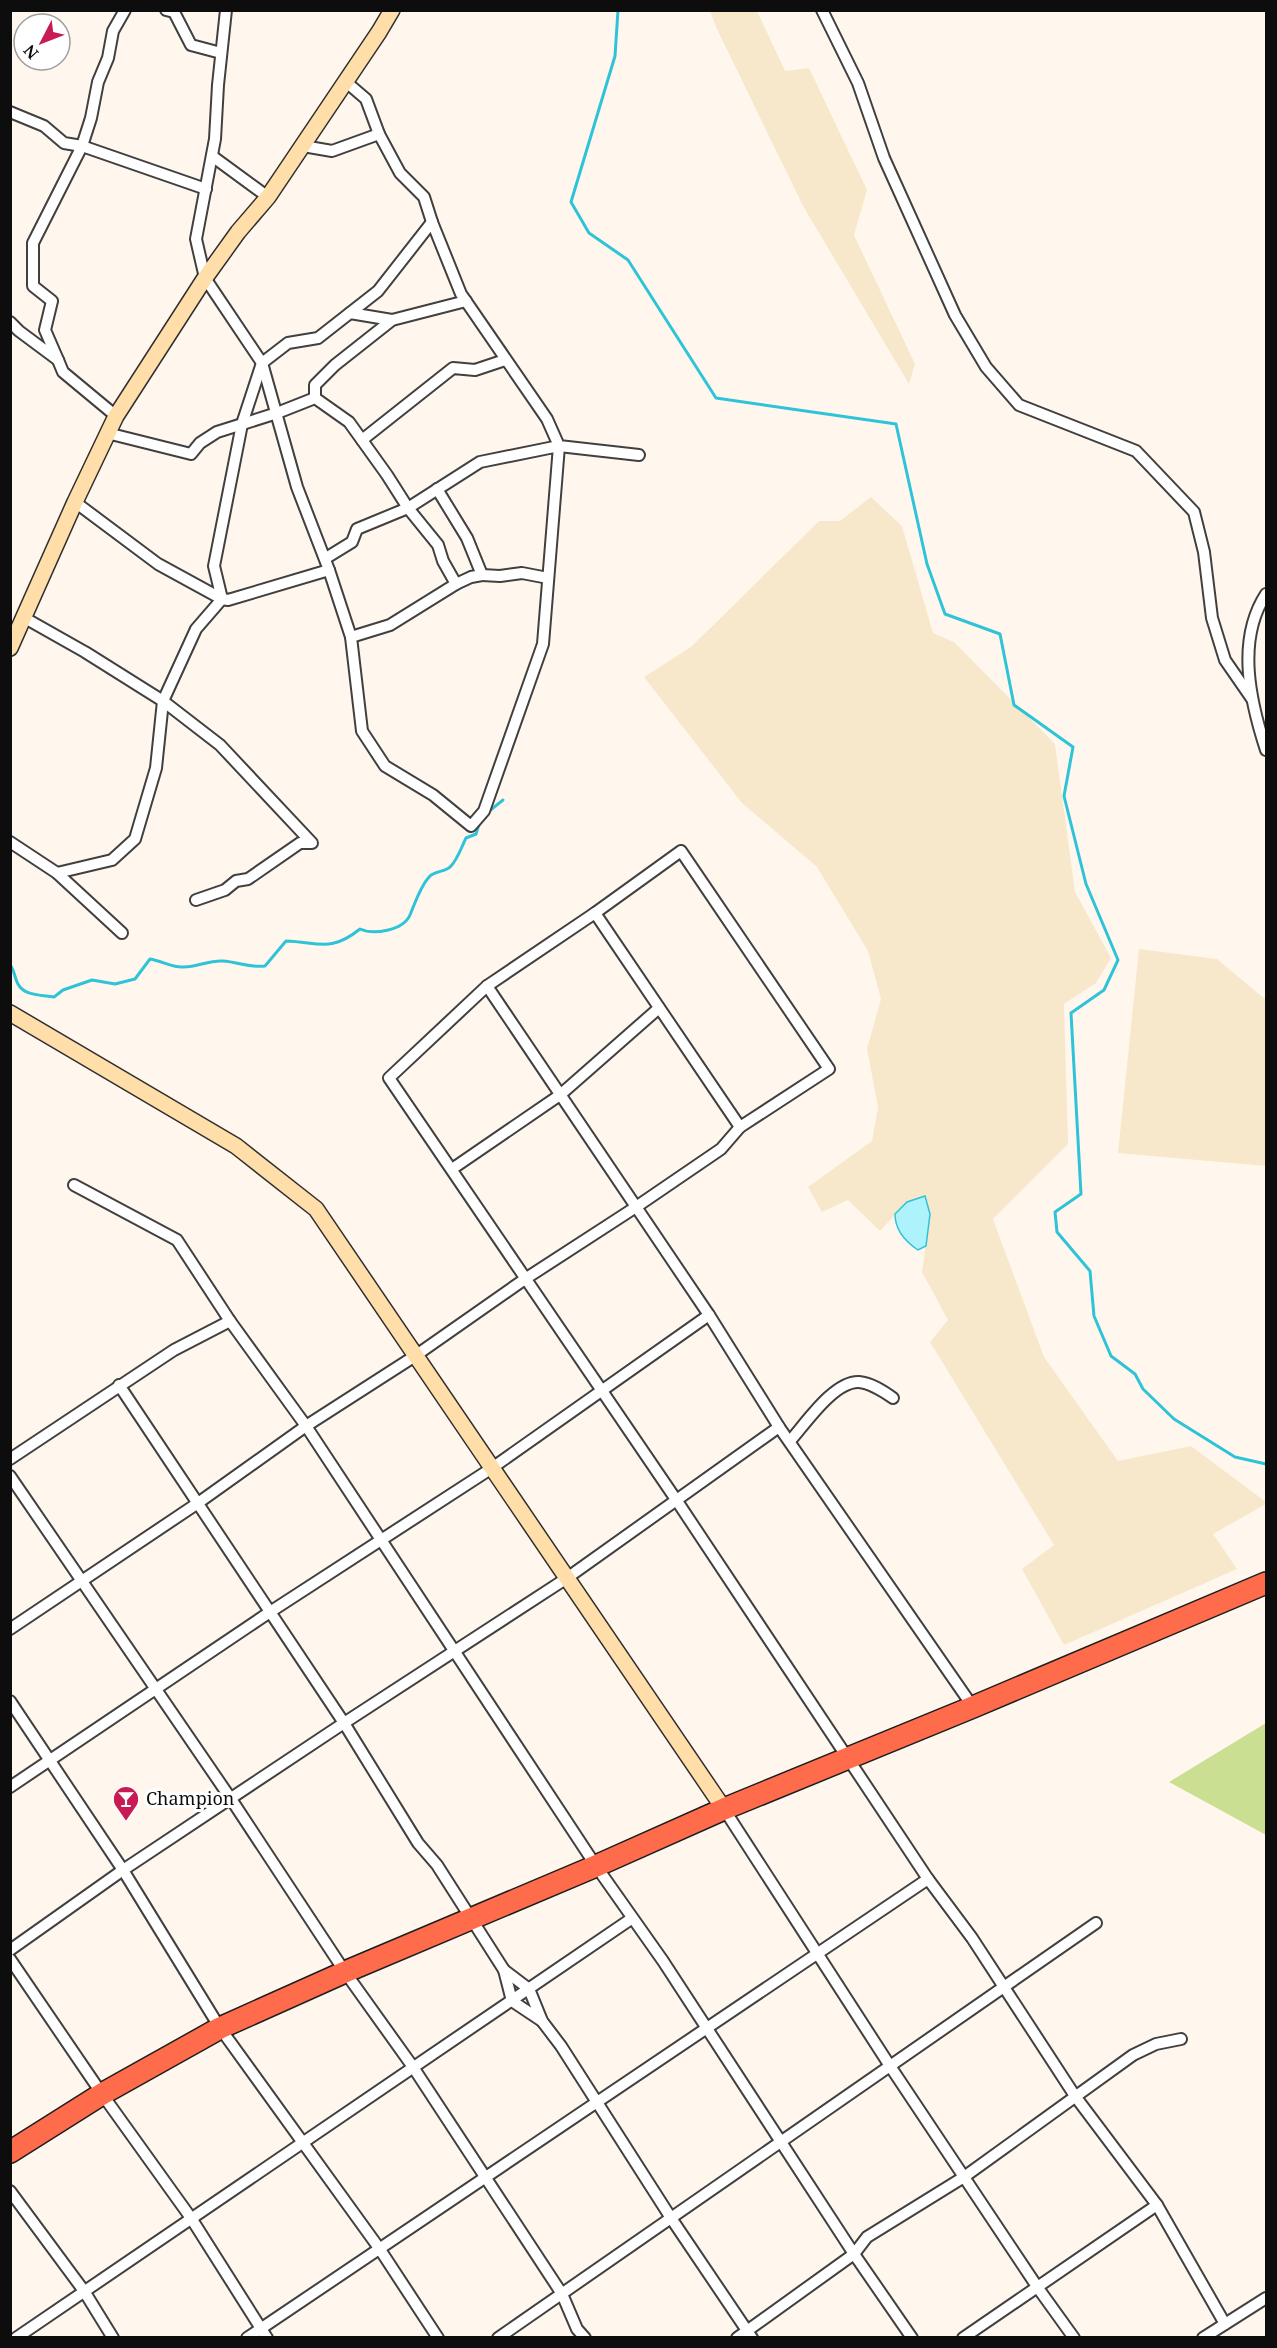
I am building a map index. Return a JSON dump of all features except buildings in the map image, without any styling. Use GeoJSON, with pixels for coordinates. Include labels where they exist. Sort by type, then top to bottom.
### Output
{"type":"FeatureCollection","features":[{"type":"Feature","properties":{"kind":"highway"},"geometry":{"type":"LineString","coordinates":[[10,2152],[102,2094],[220,2028],[724,1809],[974,1707],[1266,1583]]}},
{"type":"Feature","properties":{"kind":"street"},"geometry":{"type":"LineString","coordinates":[[116,416],[63,372],[45,330],[52,301],[33,286],[33,243],[82,146],[91,118],[98,82],[108,58],[113,31],[125,10]]}},
{"type":"Feature","properties":{"kind":"street"},"geometry":{"type":"LineString","coordinates":[[166,10],[174,12],[191,45],[221,53]]}},
{"type":"Feature","properties":{"kind":"street"},"geometry":{"type":"LineString","coordinates":[[226,10],[215,139],[196,239],[205,278],[262,363],[297,488],[326,558],[351,637],[362,731],[385,766],[433,795],[471,826],[484,811],[543,644],[560,447],[547,419],[461,294],[424,197],[400,173],[379,134],[366,99],[345,81]]}},
{"type":"Feature","properties":{"kind":"street"},"geometry":{"type":"LineString","coordinates":[[10,648],[13,629],[23,617],[116,416],[205,278],[238,232],[268,197],[392,10]]}},
{"type":"Feature","properties":{"kind":"street"},"geometry":{"type":"LineString","coordinates":[[822,10],[858,83],[884,158],[945,294],[986,367],[1019,405],[1136,452],[1194,512],[1204,552],[1212,618],[1225,660],[1252,699]]}},
{"type":"Feature","properties":{"kind":"street"},"geometry":{"type":"LineString","coordinates":[[10,112],[44,126],[64,143],[82,146],[206,189]]}},
{"type":"Feature","properties":{"kind":"street"},"geometry":{"type":"LineString","coordinates":[[303,146],[332,151],[379,134]]}},
{"type":"Feature","properties":{"kind":"street"},"geometry":{"type":"LineString","coordinates":[[212,156],[268,197]]}},
{"type":"Feature","properties":{"kind":"street"},"geometry":{"type":"LineString","coordinates":[[222,599],[214,566],[242,424],[262,363],[288,343],[318,338],[378,291],[432,222]]}},
{"type":"Feature","properties":{"kind":"street"},"geometry":{"type":"LineString","coordinates":[[350,313],[392,320],[466,301]]}},
{"type":"Feature","properties":{"kind":"street"},"geometry":{"type":"LineString","coordinates":[[315,398],[315,385],[335,365],[392,320]]}},
{"type":"Feature","properties":{"kind":"street"},"geometry":{"type":"LineString","coordinates":[[10,322],[58,360]]}},
{"type":"Feature","properties":{"kind":"street"},"geometry":{"type":"LineString","coordinates":[[362,440],[453,368],[475,370],[505,360]]}},
{"type":"Feature","properties":{"kind":"street"},"geometry":{"type":"LineString","coordinates":[[107,433],[191,454],[200,442],[216,432],[277,413],[315,398]]}},
{"type":"Feature","properties":{"kind":"street"},"geometry":{"type":"LineString","coordinates":[[315,398],[349,422],[408,508],[438,545],[443,561],[456,584]]}},
{"type":"Feature","properties":{"kind":"street"},"geometry":{"type":"LineString","coordinates":[[326,558],[352,542],[357,529],[408,508],[480,462],[560,447],[639,455]]}},
{"type":"Feature","properties":{"kind":"street"},"geometry":{"type":"LineString","coordinates":[[437,489],[467,538],[482,574]]}},
{"type":"Feature","properties":{"kind":"street"},"geometry":{"type":"LineString","coordinates":[[75,502],[158,564],[222,599],[228,600],[329,570]]}},
{"type":"Feature","properties":{"kind":"street"},"geometry":{"type":"LineString","coordinates":[[351,637],[390,625],[471,577],[482,574],[500,576],[522,573],[548,578]]}},
{"type":"Feature","properties":{"kind":"street"},"geometry":{"type":"LineString","coordinates":[[1266,594],[1256,609],[1248,645],[1252,699],[1266,750]]}},
{"type":"Feature","properties":{"kind":"street"},"geometry":{"type":"LineString","coordinates":[[57,873],[112,860],[135,839],[156,768],[163,701],[196,629],[222,599]]}},
{"type":"Feature","properties":{"kind":"street"},"geometry":{"type":"LineString","coordinates":[[23,617],[85,652],[163,701],[220,745],[312,843],[300,843],[248,879],[236,881],[225,890],[196,900]]}},
{"type":"Feature","properties":{"kind":"street"},"geometry":{"type":"LineString","coordinates":[[10,842],[57,873],[122,933]]}},
{"type":"Feature","properties":{"kind":"street"},"geometry":{"type":"LineString","coordinates":[[10,1629],[198,1503],[306,1426],[415,1356],[525,1279],[636,1207],[720,1149],[740,1126],[829,1069],[681,851],[487,987],[389,1078],[452,1169],[525,1279],[677,1501],[928,1879],[972,1938],[1075,2096],[1157,2205],[1225,2324]]}},
{"type":"Feature","properties":{"kind":"street"},"geometry":{"type":"LineString","coordinates":[[595,913],[740,1126]]}},
{"type":"Feature","properties":{"kind":"street"},"geometry":{"type":"LineString","coordinates":[[487,987],[710,1315],[779,1427],[974,1707]]}},
{"type":"Feature","properties":{"kind":"street"},"geometry":{"type":"LineString","coordinates":[[452,1169],[560,1095],[659,1008]]}},
{"type":"Feature","properties":{"kind":"street"},"geometry":{"type":"LineString","coordinates":[[10,1013],[236,1146],[316,1209],[724,1809],[890,2066],[1038,2288],[1074,2337]]}},
{"type":"Feature","properties":{"kind":"street"},"geometry":{"type":"LineString","coordinates":[[74,1185],[177,1240],[230,1321],[306,1426],[596,1866],[663,1961],[854,2254],[912,2337]]}},
{"type":"Feature","properties":{"kind":"street"},"geometry":{"type":"LineString","coordinates":[[10,1787],[380,1539],[492,1468],[710,1315]]}},
{"type":"Feature","properties":{"kind":"street"},"geometry":{"type":"LineString","coordinates":[[10,1459],[174,1350],[230,1321]]}},
{"type":"Feature","properties":{"kind":"street"},"geometry":{"type":"LineString","coordinates":[[790,1440],[830,1395],[846,1385],[861,1382],[893,1398]]}},
{"type":"Feature","properties":{"kind":"street"},"geometry":{"type":"LineString","coordinates":[[119,1385],[344,1722],[418,1843],[437,1865],[504,1971],[512,2001],[542,2021]]}},
{"type":"Feature","properties":{"kind":"street"},"geometry":{"type":"LineString","coordinates":[[10,1950],[123,1870],[344,1722],[567,1578],[779,1427]]}},
{"type":"Feature","properties":{"kind":"street"},"geometry":{"type":"LineString","coordinates":[[10,1476],[231,1799],[345,1972],[413,2067],[562,2294],[577,2329],[585,2337]]}},
{"type":"Feature","properties":{"kind":"street"},"geometry":{"type":"LineString","coordinates":[[10,1701],[123,1870],[220,2028],[380,2248],[438,2337]]}},
{"type":"Feature","properties":{"kind":"street"},"geometry":{"type":"LineString","coordinates":[[247,2337],[264,2333],[380,2248],[928,1879]]}},
{"type":"Feature","properties":{"kind":"street"},"geometry":{"type":"LineString","coordinates":[[16,2337],[631,1918]]}},
{"type":"Feature","properties":{"kind":"street"},"geometry":{"type":"LineString","coordinates":[[498,2337],[1096,1923]]}},
{"type":"Feature","properties":{"kind":"street"},"geometry":{"type":"LineString","coordinates":[[10,1959],[102,2094],[191,2218],[264,2333]]}},
{"type":"Feature","properties":{"kind":"street"},"geometry":{"type":"LineString","coordinates":[[504,1971],[529,1989],[542,2021],[561,2046],[671,2218],[750,2334]]}},
{"type":"Feature","properties":{"kind":"street"},"geometry":{"type":"LineString","coordinates":[[737,2337],[750,2334],[854,2254],[867,2237],[964,2177],[1133,2055],[1156,2044],[1181,2039]]}},
{"type":"Feature","properties":{"kind":"street"},"geometry":{"type":"LineString","coordinates":[[10,2191],[84,2291],[113,2337]]}},
{"type":"Feature","properties":{"kind":"street"},"geometry":{"type":"LineString","coordinates":[[963,2337],[1157,2205]]}},
{"type":"Feature","properties":{"kind":"street"},"geometry":{"type":"LineString","coordinates":[[1203,2337],[1266,2298]]}},
{"type":"Feature","properties":{"kind":"shaded area"},"geometry":{"type":"Polygon","coordinates":[[[710,11],[757,11],[785,71],[809,68],[867,190],[854,235],[915,364],[909,384],[803,206],[710,11]]]}},
{"type":"Feature","properties":{"kind":"shaded area"},"geometry":{"type":"Polygon","coordinates":[[[871,497],[902,526],[933,633],[954,642],[1055,744],[1075,892],[1111,958],[1096,983],[1064,1004],[1068,1144],[993,1219],[1044,1357],[1118,1461],[1191,1446],[1266,1502],[1213,1534],[1237,1569],[1064,1645],[1022,1569],[1054,1545],[930,1342],[948,1320],[922,1272],[930,1214],[925,1196],[907,1202],[880,1231],[848,1200],[822,1212],[808,1187],[872,1141],[878,1107],[867,1049],[881,999],[868,951],[817,867],[742,803],[644,677],[691,647],[819,521],[840,521],[871,497]]]}},
{"type":"Feature","properties":{"kind":"shaded area"},"geometry":{"type":"Polygon","coordinates":[[[1139,949],[1217,959],[1266,1000],[1266,1166],[1118,1153],[1139,949]]]}},
{"type":"Feature","properties":{"kind":"green space"},"geometry":{"type":"Polygon","coordinates":[[[1266,1723],[1266,1835],[1169,1782],[1266,1723]]]}},
{"type":"Feature","properties":{"kind":"water"},"geometry":{"type":"Polygon","coordinates":[[[925,1196],[930,1214],[926,1246],[918,1250],[902,1235],[895,1220],[895,1214],[907,1202],[925,1196]]]}},
{"type":"Feature","properties":{"kind":"waterway"},"geometry":{"type":"LineString","coordinates":[[618,10],[615,56],[571,202],[589,233],[628,260],[716,398],[896,424],[927,564],[945,614],[1000,634],[1014,705],[1073,747],[1064,796],[1086,884],[1118,960],[1104,990],[1071,1013],[1081,1194],[1055,1212],[1057,1232],[1090,1271],[1094,1316],[1111,1356],[1135,1374],[1143,1389],[1174,1419],[1235,1457],[1266,1464]]}},
{"type":"Feature","properties":{"kind":"waterway"},"geometry":{"type":"LineString","coordinates":[[488,812],[503,800]]}},
{"type":"Feature","properties":{"kind":"waterway"},"geometry":{"type":"LineString","coordinates":[[10,965],[18,984],[24,991],[54,997],[63,990],[92,980],[115,984],[135,979],[150,959],[178,967],[218,961],[265,966],[286,941],[332,944],[360,929],[372,932],[395,928],[410,915],[420,890],[429,877],[448,869],[453,864],[466,838],[476,834],[480,821]]}},
{"type":"Feature","properties":{"kind":"place","name":"Champion"},"geometry":{"type":"Point","coordinates":[126,1822]}}]}
